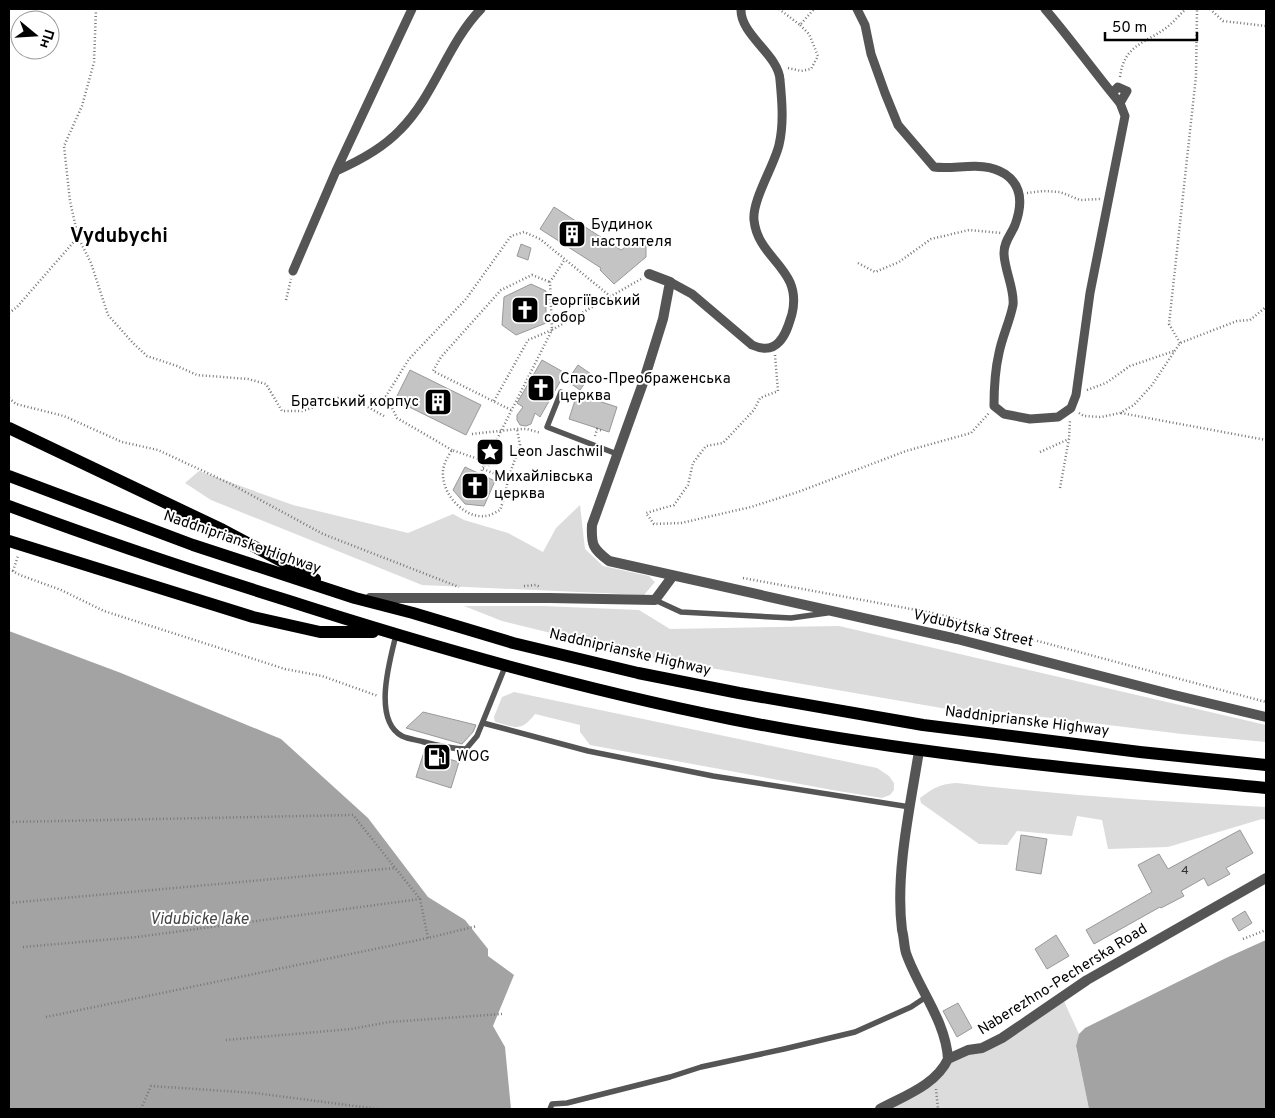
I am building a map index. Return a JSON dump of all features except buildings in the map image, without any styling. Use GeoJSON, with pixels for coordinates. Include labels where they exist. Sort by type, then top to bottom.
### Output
{"type":"FeatureCollection","features":[{"type":"Feature","properties":{"kind":"main road"},"geometry":{"type":"LineString","coordinates":[[9,428],[223,530],[350,597]]}},
{"type":"Feature","properties":{"kind":"main road","name":"Naddniprianske Highway"},"geometry":{"type":"LineString","coordinates":[[9,476],[193,545],[350,597],[413,613],[513,643],[638,673],[739,693],[923,725],[1140,752],[1266,765]]}},
{"type":"Feature","properties":{"kind":"main road"},"geometry":{"type":"LineString","coordinates":[[9,506],[184,568],[391,633],[505,667],[633,698],[733,719],[919,751],[1266,788]]}},
{"type":"Feature","properties":{"kind":"main road"},"geometry":{"type":"LineString","coordinates":[[9,541],[253,617],[320,632],[391,633]]}},
{"type":"Feature","properties":{"kind":"street"},"geometry":{"type":"LineString","coordinates":[[293,270],[336,171],[412,9]]}},
{"type":"Feature","properties":{"kind":"street"},"geometry":{"type":"LineString","coordinates":[[336,171],[366,158],[400,130],[423,100],[471,19],[481,9]]}},
{"type":"Feature","properties":{"kind":"street"},"geometry":{"type":"LineString","coordinates":[[649,274],[670,282],[692,294],[752,345],[760,349],[774,346],[786,333],[794,302],[792,287],[787,275],[759,240],[754,220],[755,211],[774,161],[782,131],[780,78],[777,66],[750,34],[741,9]]}},
{"type":"Feature","properties":{"kind":"street"},"geometry":{"type":"LineString","coordinates":[[857,9],[865,25],[871,54],[898,125],[934,168],[948,169],[982,166],[1005,174],[1017,186],[1021,201],[1015,225],[1007,239],[1004,253],[1013,304],[998,354],[994,406],[1004,414],[1030,419],[1058,417],[1071,408],[1076,395],[1090,293],[1125,116],[1115,90],[1096,74],[1072,40],[1045,9]]}},
{"type":"Feature","properties":{"kind":"street"},"geometry":{"type":"LineString","coordinates":[[617,454],[643,383],[663,319],[670,282]]}},
{"type":"Feature","properties":{"kind":"street","name":"Vydubytska Street"},"geometry":{"type":"LineString","coordinates":[[617,454],[592,525],[591,541],[596,552],[609,561],[672,577],[956,639],[1266,717]]}},
{"type":"Feature","properties":{"kind":"street"},"geometry":{"type":"LineString","coordinates":[[350,597],[655,600],[672,577]]}},
{"type":"Feature","properties":{"kind":"street"},"geometry":{"type":"LineString","coordinates":[[880,1109],[936,1078],[948,1059],[948,1047],[941,1026],[906,951],[900,915],[901,877],[919,751]]}},
{"type":"Feature","properties":{"kind":"street","name":"Naberezhno-Pecherska Road"},"geometry":{"type":"LineString","coordinates":[[948,1059],[968,1050],[982,1048],[1002,1038],[1087,980],[1266,878]]}},
{"type":"Feature","properties":{"kind":"lane"},"geometry":{"type":"LineString","coordinates":[[561,392],[547,427],[617,454]]}},
{"type":"Feature","properties":{"kind":"lane"},"geometry":{"type":"LineString","coordinates":[[655,600],[680,612],[791,618],[831,612]]}},
{"type":"Feature","properties":{"kind":"lane"},"geometry":{"type":"LineString","coordinates":[[391,633],[385,698],[386,715],[391,727],[402,736],[452,749],[466,749],[477,736],[505,667]]}},
{"type":"Feature","properties":{"kind":"lane"},"geometry":{"type":"LineString","coordinates":[[483,723],[588,751],[713,776],[910,807]]}},
{"type":"Feature","properties":{"kind":"lane"},"geometry":{"type":"LineString","coordinates":[[550,1109],[552,1104],[567,1103],[670,1077],[701,1067],[784,1050],[855,1032],[911,1007],[926,997]]}},
{"type":"Feature","properties":{"kind":"path"},"geometry":{"type":"LineString","coordinates":[[96,9],[94,62],[82,106],[64,146],[70,201],[78,236],[91,262],[108,315],[147,356],[197,375],[248,379],[266,384],[282,411],[303,411],[338,398],[366,406],[384,416]]}},
{"type":"Feature","properties":{"kind":"path"},"geometry":{"type":"LineString","coordinates":[[777,66],[802,71],[811,69],[818,56],[809,34],[779,9]]}},
{"type":"Feature","properties":{"kind":"path"},"geometry":{"type":"LineString","coordinates":[[800,25],[814,9]]}},
{"type":"Feature","properties":{"kind":"path"},"geometry":{"type":"LineString","coordinates":[[1115,90],[1121,67],[1132,48],[1167,27],[1186,9]]}},
{"type":"Feature","properties":{"kind":"path"},"geometry":{"type":"LineString","coordinates":[[1180,343],[1169,324],[1196,76],[1197,9]]}},
{"type":"Feature","properties":{"kind":"path"},"geometry":{"type":"LineString","coordinates":[[1210,9],[1223,21],[1266,26]]}},
{"type":"Feature","properties":{"kind":"path"},"geometry":{"type":"LineString","coordinates":[[1019,195],[1043,191],[1060,192],[1080,200],[1109,198]]}},
{"type":"Feature","properties":{"kind":"path"},"geometry":{"type":"LineString","coordinates":[[858,264],[875,272],[899,262],[931,239],[970,230],[1010,234]]}},
{"type":"Feature","properties":{"kind":"path"},"geometry":{"type":"LineString","coordinates":[[484,460],[452,450],[397,418],[386,396],[409,359],[466,299],[511,236],[524,232],[540,238],[610,296]]}},
{"type":"Feature","properties":{"kind":"path"},"geometry":{"type":"LineString","coordinates":[[9,312],[17,307],[78,236]]}},
{"type":"Feature","properties":{"kind":"path"},"geometry":{"type":"LineString","coordinates":[[480,474],[483,467],[482,464],[489,450],[491,451],[502,431],[552,330],[550,282],[565,259]]}},
{"type":"Feature","properties":{"kind":"path"},"geometry":{"type":"LineString","coordinates":[[286,300],[293,270]]}},
{"type":"Feature","properties":{"kind":"path"},"geometry":{"type":"LineString","coordinates":[[494,401],[528,340],[552,330],[649,274]]}},
{"type":"Feature","properties":{"kind":"path"},"geometry":{"type":"LineString","coordinates":[[511,410],[433,371],[441,358],[502,290],[532,275],[550,282]]}},
{"type":"Feature","properties":{"kind":"path"},"geometry":{"type":"LineString","coordinates":[[1060,488],[1069,439],[1071,408],[1084,416],[1101,417],[1120,413],[1134,405],[1152,385],[1180,343],[1237,321],[1250,320],[1266,307]]}},
{"type":"Feature","properties":{"kind":"path"},"geometry":{"type":"LineString","coordinates":[[774,346],[778,390],[760,398],[754,410],[723,443],[706,446],[693,463],[688,485],[674,505],[646,513],[654,524],[681,523],[751,507],[798,492],[906,451],[971,433],[994,406]]}},
{"type":"Feature","properties":{"kind":"path"},"geometry":{"type":"LineString","coordinates":[[1076,395],[1106,383],[1130,366],[1175,350]]}},
{"type":"Feature","properties":{"kind":"path"},"geometry":{"type":"LineString","coordinates":[[9,398],[16,404],[64,416],[122,442],[158,450],[231,484],[323,534],[467,590]]}},
{"type":"Feature","properties":{"kind":"path"},"geometry":{"type":"LineString","coordinates":[[1120,413],[1266,440]]}},
{"type":"Feature","properties":{"kind":"path"},"geometry":{"type":"LineString","coordinates":[[452,450],[443,469],[443,478],[448,491],[462,509],[472,515],[486,516],[500,510],[505,496],[508,479],[520,444],[517,429]]}},
{"type":"Feature","properties":{"kind":"path"},"geometry":{"type":"LineString","coordinates":[[472,434],[517,429],[527,429],[543,433]]}},
{"type":"Feature","properties":{"kind":"path"},"geometry":{"type":"LineString","coordinates":[[592,444],[598,429],[603,431]]}},
{"type":"Feature","properties":{"kind":"path"},"geometry":{"type":"LineString","coordinates":[[1040,452],[1069,439]]}},
{"type":"Feature","properties":{"kind":"path"},"geometry":{"type":"LineString","coordinates":[[483,467],[488,466],[494,452],[491,451]]}},
{"type":"Feature","properties":{"kind":"path"},"geometry":{"type":"LineString","coordinates":[[483,467],[508,479]]}},
{"type":"Feature","properties":{"kind":"path"},"geometry":{"type":"LineString","coordinates":[[13,571],[19,552]]}},
{"type":"Feature","properties":{"kind":"path"},"geometry":{"type":"LineString","coordinates":[[9,569],[62,590],[104,612],[286,669],[322,676],[385,698]]}},
{"type":"Feature","properties":{"kind":"path"},"geometry":{"type":"LineString","coordinates":[[735,577],[933,613],[1266,702]]}},
{"type":"Feature","properties":{"kind":"path"},"geometry":{"type":"LineString","coordinates":[[516,586],[536,585],[550,592],[550,598]]}},
{"type":"Feature","properties":{"kind":"path"},"geometry":{"type":"LineString","coordinates":[[9,822],[354,815],[420,899],[428,938]]}},
{"type":"Feature","properties":{"kind":"path"},"geometry":{"type":"LineString","coordinates":[[9,904],[395,868]]}},
{"type":"Feature","properties":{"kind":"path"},"geometry":{"type":"LineString","coordinates":[[23,947],[137,937],[420,899]]}},
{"type":"Feature","properties":{"kind":"path"},"geometry":{"type":"LineString","coordinates":[[46,1017],[478,926]]}},
{"type":"Feature","properties":{"kind":"path"},"geometry":{"type":"LineString","coordinates":[[1244,939],[1266,930]]}},
{"type":"Feature","properties":{"kind":"path"},"geometry":{"type":"LineString","coordinates":[[226,1040],[351,1029],[389,1022],[502,1014]]}},
{"type":"Feature","properties":{"kind":"path"},"geometry":{"type":"LineString","coordinates":[[936,1078],[938,1109]]}},
{"type":"Feature","properties":{"kind":"path"},"geometry":{"type":"LineString","coordinates":[[141,1109],[150,1086],[255,1093],[378,1109]]}},
{"type":"Feature","properties":{"kind":"shaded area"},"geometry":{"type":"Polygon","coordinates":[[[199,471],[293,505],[408,533],[453,514],[464,520],[508,533],[543,552],[556,528],[580,505],[585,549],[603,566],[649,576],[655,582],[644,595],[422,585],[211,500],[185,483],[199,471]]]}},
{"type":"Feature","properties":{"kind":"shaded area"},"geometry":{"type":"Polygon","coordinates":[[[464,606],[543,606],[639,610],[670,629],[839,626],[1266,725],[1266,742],[1182,734],[986,710],[953,710],[653,658],[502,621],[464,606]]]}},
{"type":"Feature","properties":{"kind":"shaded area"},"geometry":{"type":"Polygon","coordinates":[[[514,692],[877,768],[889,776],[894,783],[894,790],[890,795],[882,798],[590,745],[580,732],[580,725],[535,714],[525,724],[517,727],[495,722],[494,717],[502,697],[514,692]]]}},
{"type":"Feature","properties":{"kind":"shaded area"},"geometry":{"type":"Polygon","coordinates":[[[957,783],[1112,798],[1266,807],[1266,820],[1262,819],[1168,847],[1108,849],[1102,820],[1077,816],[1072,836],[1017,831],[1007,845],[979,844],[921,803],[920,798],[933,789],[946,784],[957,783]]]}},
{"type":"Feature","properties":{"kind":"shaded area"},"geometry":{"type":"Polygon","coordinates":[[[1062,997],[1079,1034],[1076,1047],[1089,1109],[880,1109],[922,1086],[948,1059],[1003,1038],[1062,997]]]}},
{"type":"Feature","properties":{"kind":"water","name":"Vidubicke lake"},"geometry":{"type":"Polygon","coordinates":[[[9,631],[121,673],[281,739],[368,818],[428,897],[465,920],[488,949],[488,956],[514,975],[493,1026],[505,1047],[511,1109],[9,1109],[9,631]]]}},
{"type":"Feature","properties":{"kind":"water"},"geometry":{"type":"Polygon","coordinates":[[[1266,940],[1266,1109],[1089,1109],[1076,1046],[1079,1034],[1085,1028],[1266,940]]]}},
{"type":"Feature","properties":{"kind":"place","name":"Будинок настоятеля"},"geometry":{"type":"Point","coordinates":[572,234]}},
{"type":"Feature","properties":{"kind":"place","name":"Георгіївський собор"},"geometry":{"type":"Point","coordinates":[525,310]}},
{"type":"Feature","properties":{"kind":"place","name":"Спасо-Преображенська церква"},"geometry":{"type":"Point","coordinates":[541,388]}},
{"type":"Feature","properties":{"kind":"place","name":"Братський корпус"},"geometry":{"type":"Point","coordinates":[438,402]}},
{"type":"Feature","properties":{"kind":"place","name":"Leon Jaschwil"},"geometry":{"type":"Point","coordinates":[490,452]}},
{"type":"Feature","properties":{"kind":"place","name":"Михайлівська церква"},"geometry":{"type":"Point","coordinates":[475,486]}},
{"type":"Feature","properties":{"kind":"place","name":"WOG"},"geometry":{"type":"Point","coordinates":[437,757]}},
{"type":"Feature","properties":{"kind":"district","name":"Vydubychi"},"geometry":{"type":"Point","coordinates":[119,237]}}]}
